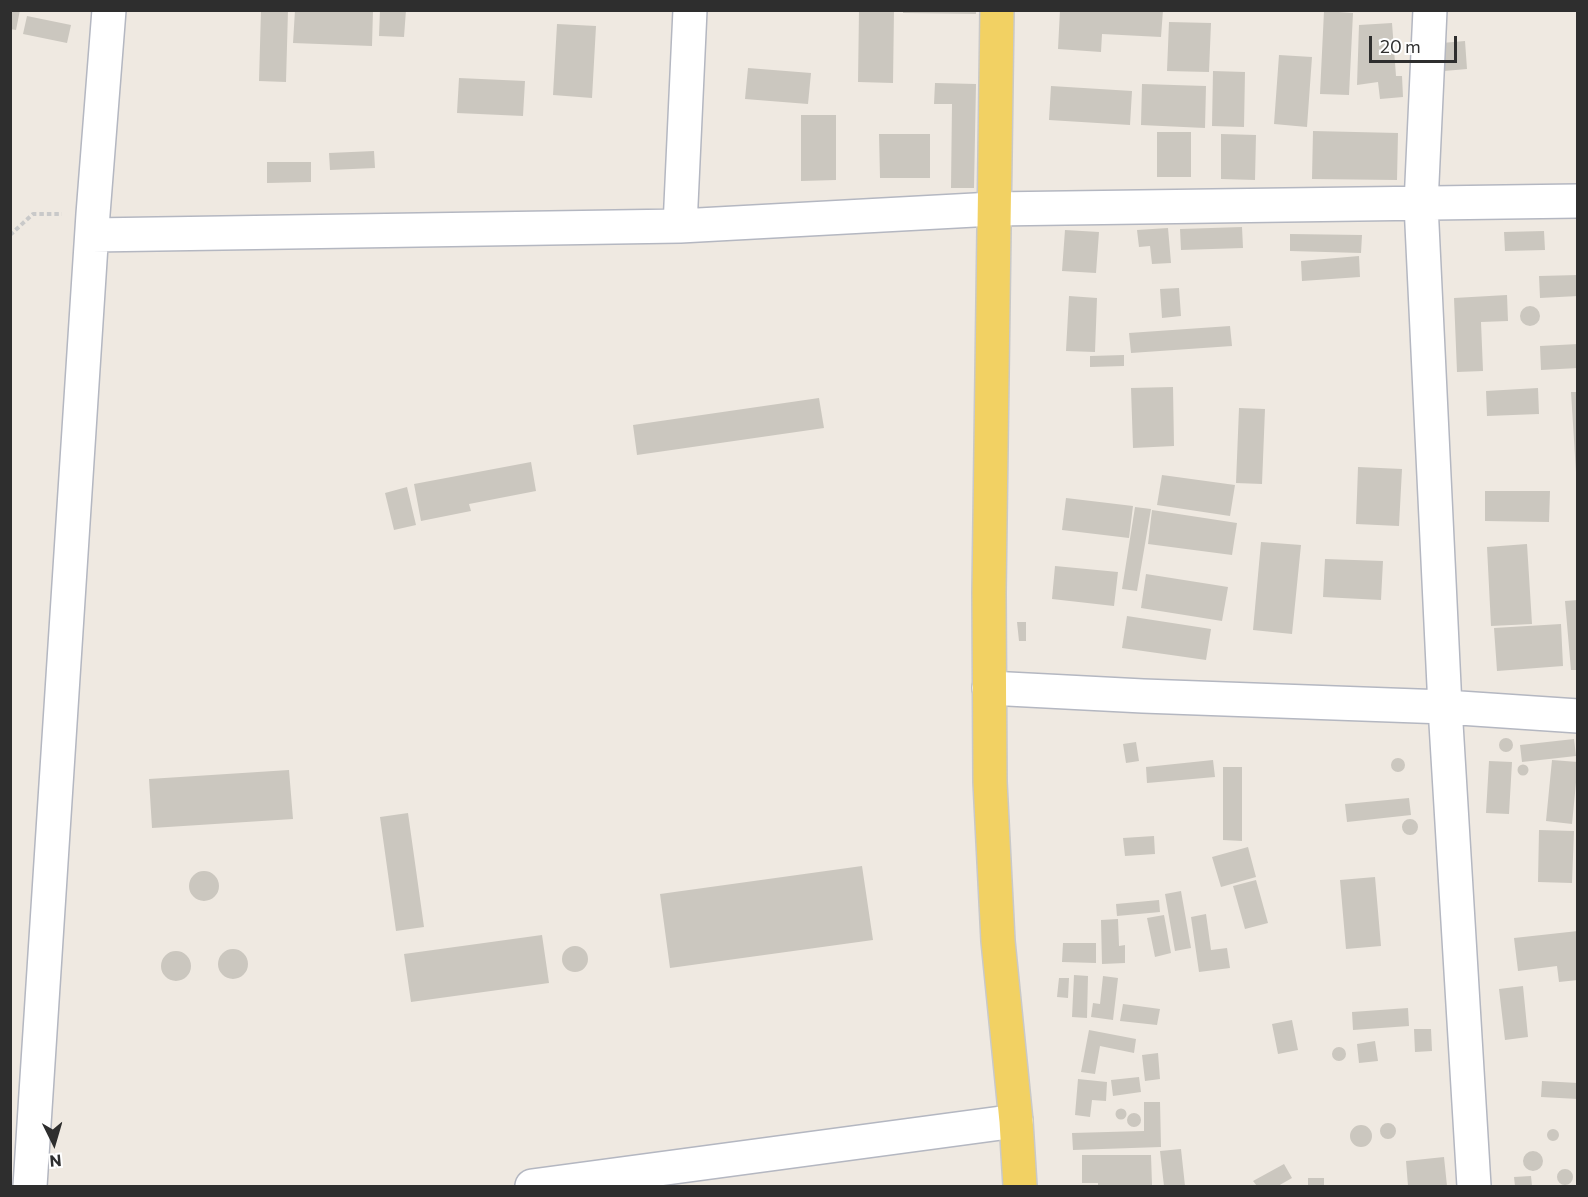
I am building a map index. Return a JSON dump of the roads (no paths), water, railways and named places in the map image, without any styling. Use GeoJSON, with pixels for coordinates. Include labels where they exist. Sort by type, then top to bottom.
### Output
{"type":"FeatureCollection","features":[{"type":"Feature","properties":{"kind":"main road"},"geometry":{"type":"LineString","coordinates":[[997,10],[989,592],[990,782],[998,941],[1016,1121],[1020,1186]]}},
{"type":"Feature","properties":{"kind":"street"},"geometry":{"type":"LineString","coordinates":[[30,1186],[109,10]]}},
{"type":"Feature","properties":{"kind":"street"},"geometry":{"type":"LineString","coordinates":[[680,226],[690,10]]}},
{"type":"Feature","properties":{"kind":"street"},"geometry":{"type":"LineString","coordinates":[[1430,10],[1421,204],[1445,707],[1474,1186]]}},
{"type":"Feature","properties":{"kind":"street"},"geometry":{"type":"LineString","coordinates":[[93,225],[680,226],[993,209],[1578,201]]}},
{"type":"Feature","properties":{"kind":"street"},"geometry":{"type":"LineString","coordinates":[[990,688],[1445,707],[1578,716]]}},
{"type":"Feature","properties":{"kind":"street"},"geometry":{"type":"LineString","coordinates":[[532,1186],[667,1177],[1016,1121]]}}]}
